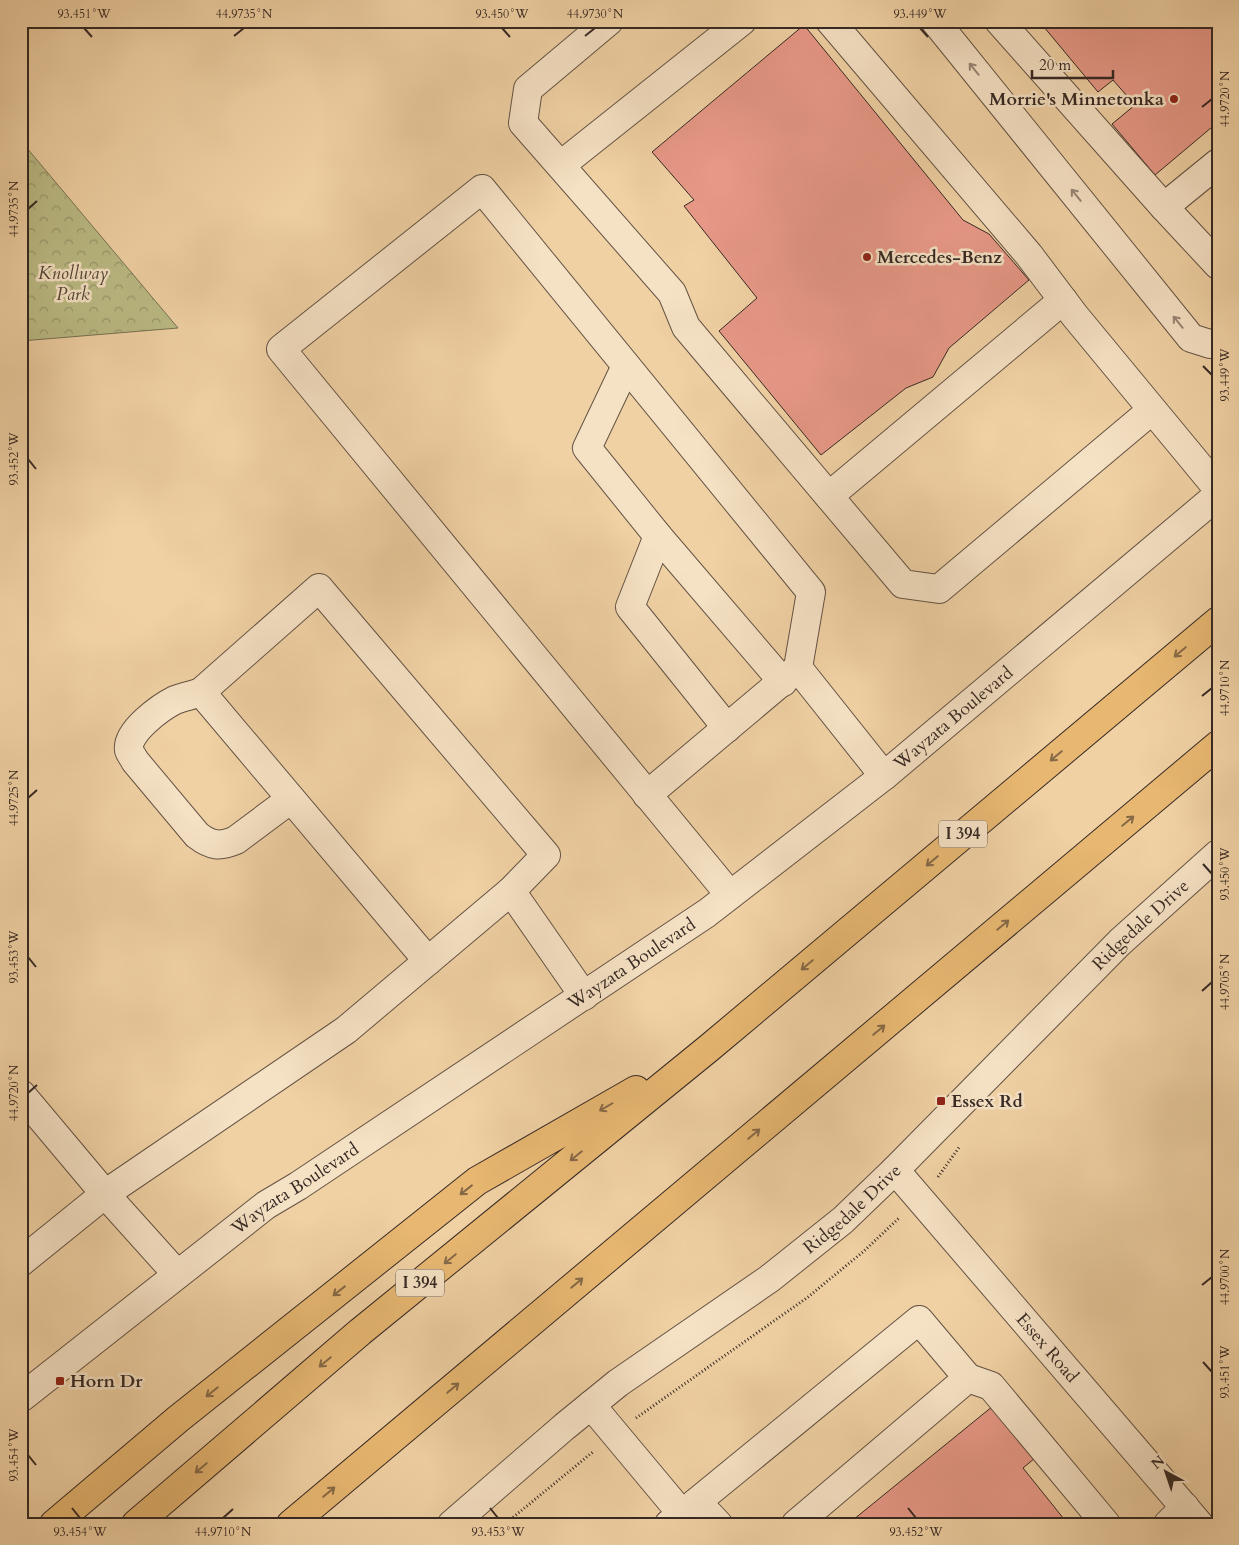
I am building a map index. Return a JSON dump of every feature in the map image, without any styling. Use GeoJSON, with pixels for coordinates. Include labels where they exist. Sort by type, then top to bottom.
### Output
{"type":"FeatureCollection","features":[{"type":"Feature","properties":{"kind":"highway","name":"I 394"},"geometry":{"type":"LineString","coordinates":[[136,1524],[360,1332],[709,1048],[1218,620]]}},
{"type":"Feature","properties":{"kind":"highway"},"geometry":{"type":"LineString","coordinates":[[291,1524],[1218,745]]}},
{"type":"Feature","properties":{"kind":"highway"},"geometry":{"type":"LineString","coordinates":[[54,1524],[237,1372],[478,1182],[709,1048]]}},
{"type":"Feature","properties":{"kind":"street"},"geometry":{"type":"LineString","coordinates":[[610,21],[528,89],[524,123],[672,293],[686,326],[903,584],[939,589],[1152,410]]}},
{"type":"Feature","properties":{"kind":"street"},"geometry":{"type":"LineString","coordinates":[[561,165],[742,21]]}},
{"type":"Feature","properties":{"kind":"street"},"geometry":{"type":"LineString","coordinates":[[830,21],[1029,255],[1063,300],[1218,489]]}},
{"type":"Feature","properties":{"kind":"street"},"geometry":{"type":"LineString","coordinates":[[935,21],[1191,338],[1210,344],[1218,343]]}},
{"type":"Feature","properties":{"kind":"street"},"geometry":{"type":"LineString","coordinates":[[999,21],[1218,265]]}},
{"type":"Feature","properties":{"kind":"street"},"geometry":{"type":"LineString","coordinates":[[1164,207],[1218,163]]}},
{"type":"Feature","properties":{"kind":"street"},"geometry":{"type":"LineString","coordinates":[[647,795],[790,675],[811,592],[482,190],[281,349],[647,795],[730,896]]}},
{"type":"Feature","properties":{"kind":"street"},"geometry":{"type":"LineString","coordinates":[[829,496],[1063,300]]}},
{"type":"Feature","properties":{"kind":"street"},"geometry":{"type":"LineString","coordinates":[[626,366],[587,448],[658,536],[884,776]]}},
{"type":"Feature","properties":{"kind":"street","name":"Wayzata Boulevard"},"geometry":{"type":"LineString","coordinates":[[21,1398],[266,1205],[298,1186],[584,996],[730,896],[884,776],[1218,495]]}},
{"type":"Feature","properties":{"kind":"street"},"geometry":{"type":"LineString","coordinates":[[658,536],[630,607],[727,728]]}},
{"type":"Feature","properties":{"kind":"street"},"geometry":{"type":"LineString","coordinates":[[21,1262],[105,1194],[346,1030],[511,891],[546,855],[319,588],[202,692],[174,701],[138,728],[130,740],[129,750],[135,761],[197,836],[206,843],[217,846],[236,840],[291,799]]}},
{"type":"Feature","properties":{"kind":"street"},"geometry":{"type":"LineString","coordinates":[[202,692],[428,961]]}},
{"type":"Feature","properties":{"kind":"street","name":"Ridgedale Drive"},"geometry":{"type":"LineString","coordinates":[[452,1524],[618,1383],[732,1305],[798,1257],[843,1220],[895,1170],[1120,942],[1218,854]]}},
{"type":"Feature","properties":{"kind":"street"},"geometry":{"type":"LineString","coordinates":[[511,891],[584,996]]}},
{"type":"Feature","properties":{"kind":"street"},"geometry":{"type":"LineString","coordinates":[[21,1094],[105,1194],[177,1274]]}},
{"type":"Feature","properties":{"kind":"street","name":"Essex Road"},"geometry":{"type":"LineString","coordinates":[[895,1170],[1184,1518]]}},
{"type":"Feature","properties":{"kind":"street"},"geometry":{"type":"LineString","coordinates":[[682,1516],[919,1320],[968,1378],[991,1386],[1106,1524]]}},
{"type":"Feature","properties":{"kind":"street"},"geometry":{"type":"LineString","coordinates":[[796,1524],[968,1378]]}},
{"type":"Feature","properties":{"kind":"street"},"geometry":{"type":"LineString","coordinates":[[592,1405],[682,1516],[718,1524]]}},
{"type":"Feature","properties":{"kind":"path"},"geometry":{"type":"LineString","coordinates":[[505,1524],[656,1403],[719,1361],[808,1297],[864,1251],[895,1222]]}},
{"type":"Feature","properties":{"kind":"green space","name":"Knollway Park"},"geometry":{"type":"Polygon","coordinates":[[[21,141],[178,328],[21,341],[21,141]]]}},
{"type":"Feature","properties":{"kind":"building","name":"Morrie's Minnetonka"},"geometry":{"type":"Polygon","coordinates":[[[1039,21],[1218,21],[1218,122],[1155,175],[1112,124],[1135,105],[1113,80],[1098,92],[1039,21]]]}},
{"type":"Feature","properties":{"kind":"building","name":"Mercedes-Benz"},"geometry":{"type":"Polygon","coordinates":[[[804,25],[963,220],[989,234],[1029,280],[949,348],[933,377],[906,388],[821,455],[719,331],[757,298],[684,206],[694,200],[652,152],[804,25]]]}},
{"type":"Feature","properties":{"kind":"building"},"geometry":{"type":"Polygon","coordinates":[[[993,1406],[1035,1458],[1023,1468],[1068,1524],[848,1524],[993,1406]]]}},
{"type":"Feature","properties":{"kind":"place","name":"Morrie's Minnetonka"},"geometry":{"type":"Point","coordinates":[1174,99]}},
{"type":"Feature","properties":{"kind":"place","name":"Mercedes-Benz"},"geometry":{"type":"Point","coordinates":[867,257]}},
{"type":"Feature","properties":{"kind":"place","name":"Essex Rd"},"geometry":{"type":"Point","coordinates":[941,1101]}},
{"type":"Feature","properties":{"kind":"place","name":"Horn Dr"},"geometry":{"type":"Point","coordinates":[60,1381]}}]}
